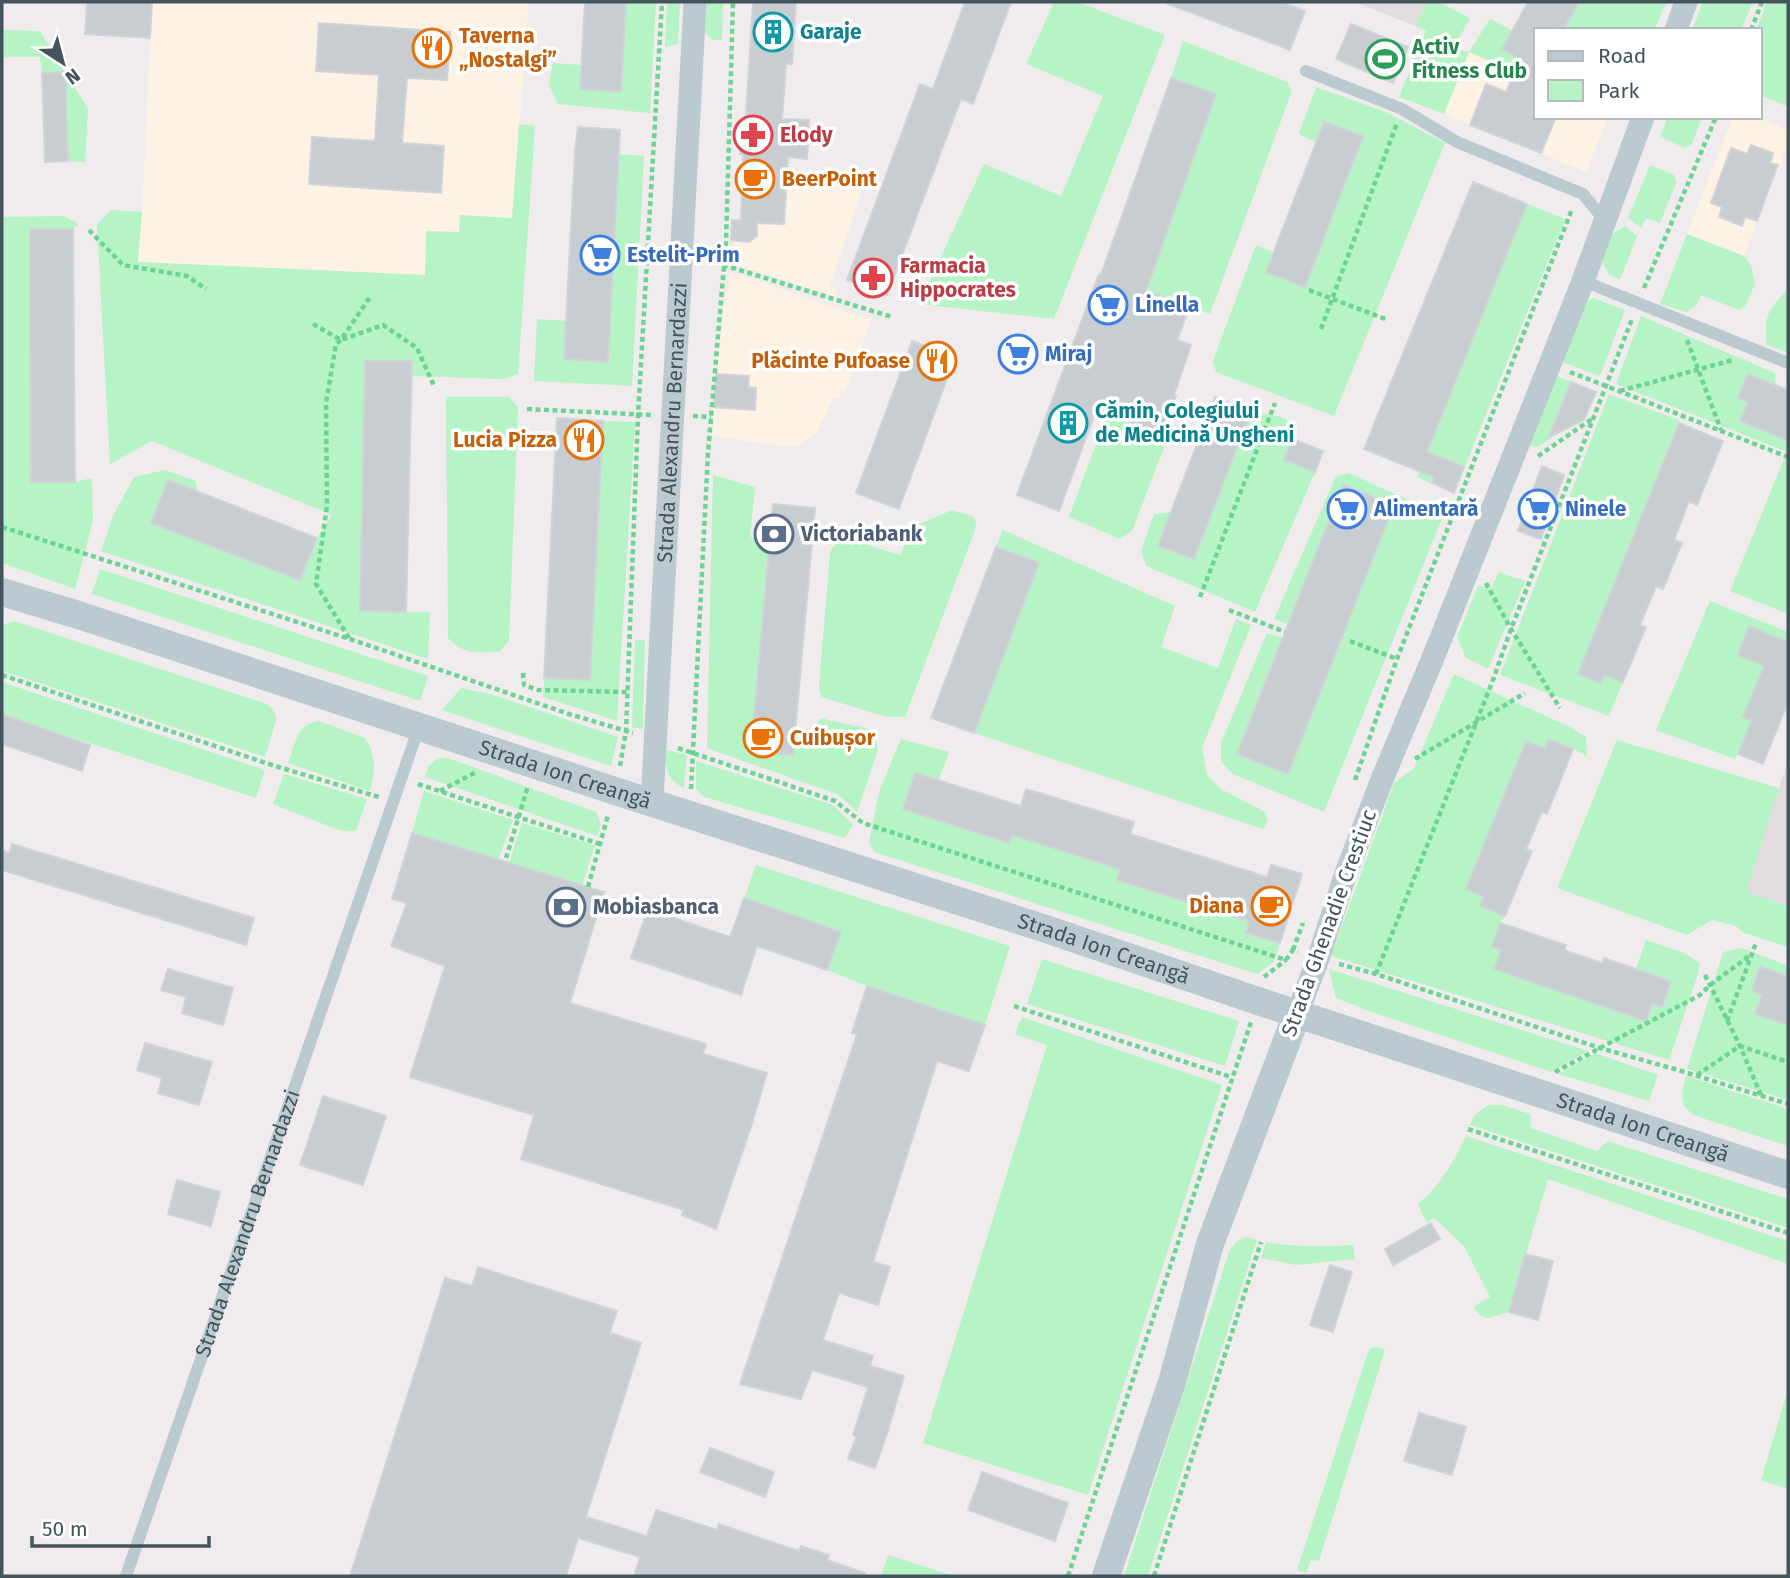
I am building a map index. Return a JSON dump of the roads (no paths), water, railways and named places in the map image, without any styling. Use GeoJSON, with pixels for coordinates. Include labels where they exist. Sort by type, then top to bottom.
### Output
{"type":"FeatureCollection","features":[{"type":"Feature","properties":{"kind":"street","name":"Strada Alexandru Bernardazzi"},"geometry":{"type":"LineString","coordinates":[[652,802],[695,2]]}},
{"type":"Feature","properties":{"kind":"street"},"geometry":{"type":"LineString","coordinates":[[1677,28],[1686,2]]}},
{"type":"Feature","properties":{"kind":"street","name":"Strada Ghenadie Crestiuc"},"geometry":{"type":"LineString","coordinates":[[1106,1576],[1172,1382],[1210,1244],[1318,959],[1346,873],[1583,281],[1642,119]]}},
{"type":"Feature","properties":{"kind":"street","name":"Strada Ion Creangă"},"geometry":{"type":"LineString","coordinates":[[2,592],[1043,928],[1788,1175]]}},
{"type":"Feature","properties":{"kind":"lane"},"geometry":{"type":"LineString","coordinates":[[1306,71],[1402,109],[1457,142],[1583,194],[1605,221]]}},
{"type":"Feature","properties":{"kind":"lane"},"geometry":{"type":"LineString","coordinates":[[1583,281],[1788,363]]}},
{"type":"Feature","properties":{"kind":"lane","name":"Strada Alexandru Bernardazzi"},"geometry":{"type":"LineString","coordinates":[[126,1576],[419,727]]}},
{"type":"Feature","properties":{"kind":"place","name":"Garaje"},"geometry":{"type":"Point","coordinates":[773,32]}},
{"type":"Feature","properties":{"kind":"place","name":"Taverna „Nostalgi”"},"geometry":{"type":"Point","coordinates":[432,48]}},
{"type":"Feature","properties":{"kind":"place","name":"Activ Fitness Club"},"geometry":{"type":"Point","coordinates":[1385,59]}},
{"type":"Feature","properties":{"kind":"place","name":"Elody"},"geometry":{"type":"Point","coordinates":[753,135]}},
{"type":"Feature","properties":{"kind":"place","name":"BeerPoint"},"geometry":{"type":"Point","coordinates":[755,179]}},
{"type":"Feature","properties":{"kind":"place","name":"Estelit-Prim"},"geometry":{"type":"Point","coordinates":[600,255]}},
{"type":"Feature","properties":{"kind":"place","name":"Farmacia Hippocrates"},"geometry":{"type":"Point","coordinates":[873,278]}},
{"type":"Feature","properties":{"kind":"place","name":"Linella"},"geometry":{"type":"Point","coordinates":[1108,305]}},
{"type":"Feature","properties":{"kind":"place","name":"Miraj"},"geometry":{"type":"Point","coordinates":[1018,354]}},
{"type":"Feature","properties":{"kind":"place","name":"Plăcinte Pufoase"},"geometry":{"type":"Point","coordinates":[937,361]}},
{"type":"Feature","properties":{"kind":"place","name":"Cămin, Colegiului de Medicină Ungheni"},"geometry":{"type":"Point","coordinates":[1068,423]}},
{"type":"Feature","properties":{"kind":"place","name":"Lucia Pizza"},"geometry":{"type":"Point","coordinates":[584,440]}},
{"type":"Feature","properties":{"kind":"place","name":"Alimentară"},"geometry":{"type":"Point","coordinates":[1347,509]}},
{"type":"Feature","properties":{"kind":"place","name":"Ninele"},"geometry":{"type":"Point","coordinates":[1538,509]}},
{"type":"Feature","properties":{"kind":"place","name":"Victoriabank"},"geometry":{"type":"Point","coordinates":[774,534]}},
{"type":"Feature","properties":{"kind":"place","name":"Cuibușor"},"geometry":{"type":"Point","coordinates":[763,738]}},
{"type":"Feature","properties":{"kind":"place","name":"Diana"},"geometry":{"type":"Point","coordinates":[1271,906]}},
{"type":"Feature","properties":{"kind":"place","name":"Mobiasbanca"},"geometry":{"type":"Point","coordinates":[566,907]}}]}
